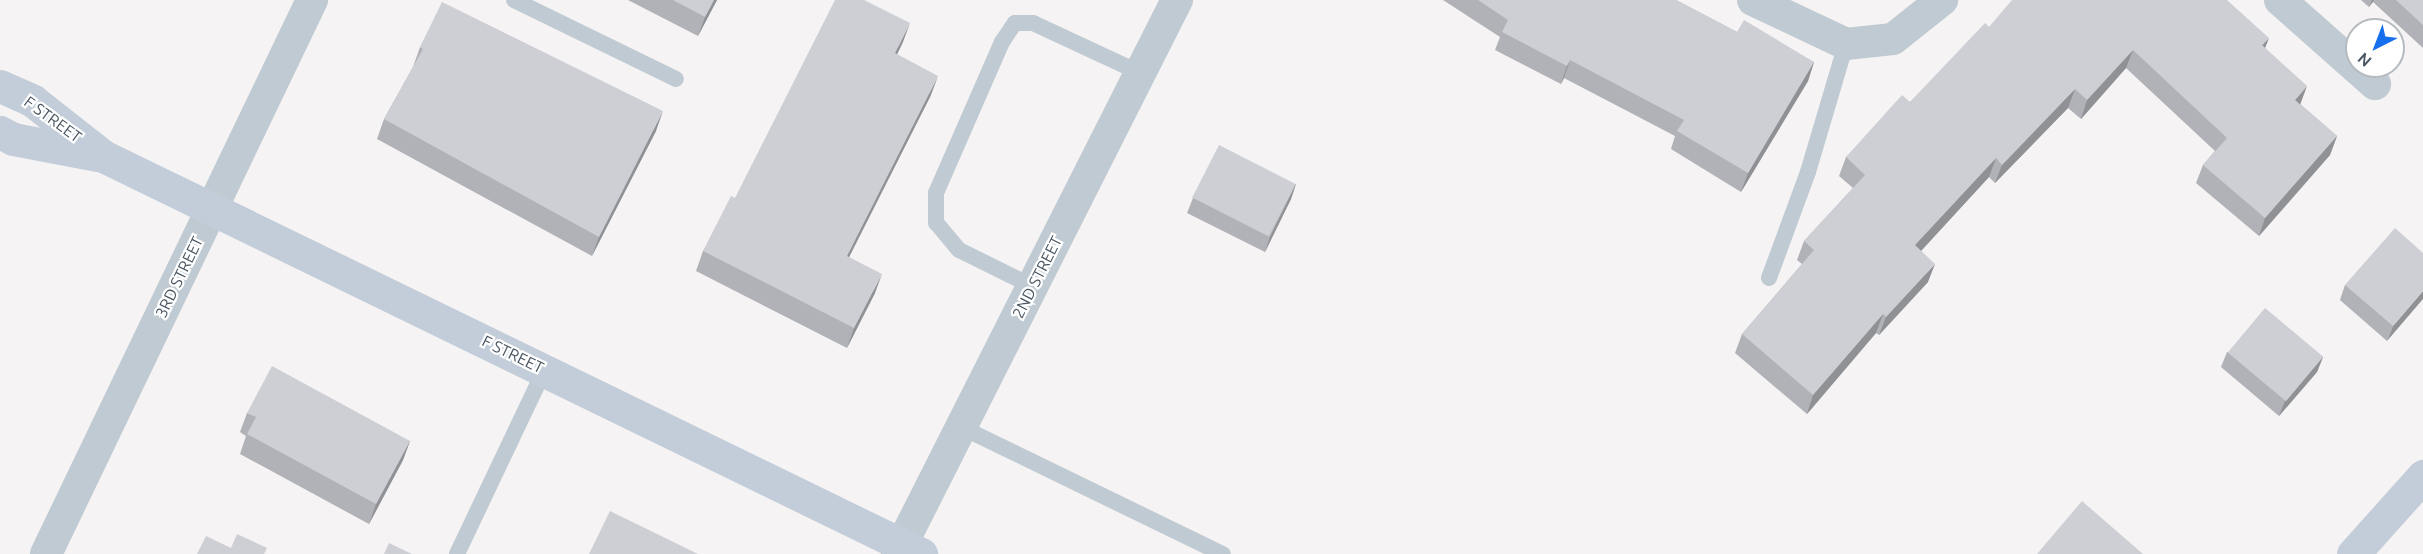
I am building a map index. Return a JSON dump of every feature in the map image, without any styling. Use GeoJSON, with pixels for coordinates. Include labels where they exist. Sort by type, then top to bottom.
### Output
{"type":"FeatureCollection","features":[{"type":"Feature","properties":{"kind":"main road","name":"F STREET"},"geometry":{"type":"LineString","coordinates":[[0,86],[33,101],[103,156],[545,369],[907,551]]}},
{"type":"Feature","properties":{"kind":"main road","name":"F STREET"},"geometry":{"type":"LineString","coordinates":[[0,132],[13,139],[103,156]]}},
{"type":"Feature","properties":{"kind":"main road"},"geometry":{"type":"LineString","coordinates":[[2353,554],[2423,476]]}},
{"type":"Feature","properties":{"kind":"street","name":"3RD STREET"},"geometry":{"type":"LineString","coordinates":[[46,554],[312,0]]}},
{"type":"Feature","properties":{"kind":"street","name":"2ND STREET"},"geometry":{"type":"LineString","coordinates":[[907,551],[961,427],[1177,0]]}},
{"type":"Feature","properties":{"kind":"street"},"geometry":{"type":"LineString","coordinates":[[1753,0],[1846,44],[1893,39],[1942,0]]}},
{"type":"Feature","properties":{"kind":"street"},"geometry":{"type":"LineString","coordinates":[[2280,0],[2374,84]]}},
{"type":"Feature","properties":{"kind":"lane"},"geometry":{"type":"LineString","coordinates":[[514,0],[676,79]]}},
{"type":"Feature","properties":{"kind":"lane"},"geometry":{"type":"LineString","coordinates":[[1032,286],[959,250],[936,223],[936,194],[1002,42],[1015,23],[1033,22],[1140,73]]}},
{"type":"Feature","properties":{"kind":"lane"},"geometry":{"type":"LineString","coordinates":[[1769,278],[1808,172],[1846,44]]}},
{"type":"Feature","properties":{"kind":"lane"},"geometry":{"type":"LineString","coordinates":[[457,554],[545,369]]}},
{"type":"Feature","properties":{"kind":"lane"},"geometry":{"type":"LineString","coordinates":[[961,427],[1223,554]]}},
{"type":"Feature","properties":{"kind":"building"},"geometry":{"type":"Polygon","coordinates":[[[673,0],[714,0],[705,17],[673,0]]]}},
{"type":"Feature","properties":{"kind":"building"},"geometry":{"type":"Polygon","coordinates":[[[835,0],[864,0],[910,23],[895,53],[938,76],[847,256],[882,274],[854,328],[703,251],[731,196],[735,198],[835,0]]]}},
{"type":"Feature","properties":{"kind":"building"},"geometry":{"type":"Polygon","coordinates":[[[1478,0],[1676,0],[1737,32],[1744,20],[1814,62],[1748,173],[1677,131],[1684,120],[1570,60],[1567,66],[1502,32],[1508,20],[1478,0]]]}},
{"type":"Feature","properties":{"kind":"building"},"geometry":{"type":"Polygon","coordinates":[[[2012,0],[2227,0],[2269,38],[2262,45],[2307,86],[2295,100],[2337,136],[2265,218],[2203,165],[2227,138],[2133,50],[2087,100],[2075,89],[2002,165],[1996,158],[1915,245],[1935,264],[1886,317],[1883,314],[1813,395],[1742,334],[1814,250],[1804,241],[1865,175],[1846,157],[1902,95],[1910,102],[1985,23],[1989,27],[2012,0]]]}},
{"type":"Feature","properties":{"kind":"building"},"geometry":{"type":"Polygon","coordinates":[[[2396,0],[2423,0],[2423,25],[2396,0]]]}},
{"type":"Feature","properties":{"kind":"building"},"geometry":{"type":"Polygon","coordinates":[[[442,2],[663,111],[599,237],[384,119],[423,49],[420,47],[442,2]]]}},
{"type":"Feature","properties":{"kind":"building"},"geometry":{"type":"Polygon","coordinates":[[[1219,145],[1296,184],[1269,237],[1192,198],[1219,145]]]}},
{"type":"Feature","properties":{"kind":"building"},"geometry":{"type":"Polygon","coordinates":[[[2395,228],[2423,253],[2423,291],[2393,326],[2345,285],[2395,228]]]}},
{"type":"Feature","properties":{"kind":"building"},"geometry":{"type":"Polygon","coordinates":[[[2265,308],[2323,357],[2286,401],[2228,352],[2265,308]]]}},
{"type":"Feature","properties":{"kind":"building"},"geometry":{"type":"Polygon","coordinates":[[[272,366],[410,441],[376,504],[247,434],[256,417],[247,413],[272,366]]]}},
{"type":"Feature","properties":{"kind":"building"},"geometry":{"type":"Polygon","coordinates":[[[2082,501],[2143,554],[2037,554],[2082,501]]]}},
{"type":"Feature","properties":{"kind":"building"},"geometry":{"type":"Polygon","coordinates":[[[610,511],[698,554],[589,554],[610,511]]]}},
{"type":"Feature","properties":{"kind":"building"},"geometry":{"type":"Polygon","coordinates":[[[237,534],[267,548],[264,554],[197,554],[206,536],[231,548],[237,534]]]}},
{"type":"Feature","properties":{"kind":"building"},"geometry":{"type":"Polygon","coordinates":[[[389,543],[412,554],[384,554],[389,543]]]}}]}
